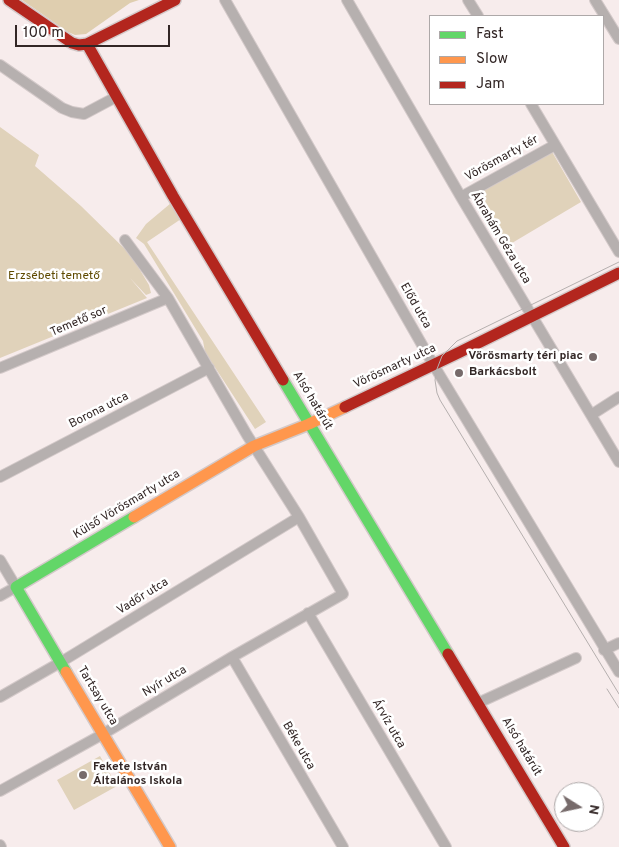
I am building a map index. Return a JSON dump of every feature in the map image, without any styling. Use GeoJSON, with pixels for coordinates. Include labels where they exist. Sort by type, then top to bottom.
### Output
{"type":"FeatureCollection","features":[{"type":"Feature","properties":{"kind":"street"},"geometry":{"type":"LineString","coordinates":[[9,0],[72,43],[79,45],[86,44],[175,0]]}},
{"type":"Feature","properties":{"kind":"street","name":"Előd utca"},"geometry":{"type":"LineString","coordinates":[[225,0],[433,364],[619,672]]}},
{"type":"Feature","properties":{"kind":"street","name":"Ábrahám Géza utca"},"geometry":{"type":"LineString","coordinates":[[347,0],[461,197],[619,462]]}},
{"type":"Feature","properties":{"kind":"street"},"geometry":{"type":"LineString","coordinates":[[468,0],[477,15]]}},
{"type":"Feature","properties":{"kind":"street"},"geometry":{"type":"LineString","coordinates":[[595,0],[619,39]]}},
{"type":"Feature","properties":{"kind":"street","name":"Alsó határút"},"geometry":{"type":"LineString","coordinates":[[86,44],[309,424],[564,847]]}},
{"type":"Feature","properties":{"kind":"street"},"geometry":{"type":"LineString","coordinates":[[0,65],[62,108],[72,112],[84,114],[116,97]]}},
{"type":"Feature","properties":{"kind":"street"},"geometry":{"type":"LineString","coordinates":[[532,105],[619,252]]}},
{"type":"Feature","properties":{"kind":"street","name":"Vörösmarty tér"},"geometry":{"type":"LineString","coordinates":[[461,197],[556,145]]}},
{"type":"Feature","properties":{"kind":"street"},"geometry":{"type":"LineString","coordinates":[[125,240],[168,298],[254,446],[299,517]]}},
{"type":"Feature","properties":{"kind":"street"},"geometry":{"type":"LineString","coordinates":[[532,316],[619,273]]}},
{"type":"Feature","properties":{"kind":"street","name":"Temető sor"},"geometry":{"type":"LineString","coordinates":[[0,368],[168,298]]}},
{"type":"Feature","properties":{"kind":"street","name":"Vörösmarty utca"},"geometry":{"type":"LineString","coordinates":[[268,440],[309,424],[532,316]]}},
{"type":"Feature","properties":{"kind":"street","name":"Borona utca"},"geometry":{"type":"LineString","coordinates":[[0,477],[209,368]]}},
{"type":"Feature","properties":{"kind":"street"},"geometry":{"type":"LineString","coordinates":[[591,415],[619,397]]}},
{"type":"Feature","properties":{"kind":"street","name":"Külső Vörösmarty utca"},"geometry":{"type":"LineString","coordinates":[[0,596],[254,446],[268,440]]}},
{"type":"Feature","properties":{"kind":"street","name":"Nyír utca"},"geometry":{"type":"LineString","coordinates":[[0,791],[103,734],[232,657],[343,594],[299,517]]}},
{"type":"Feature","properties":{"kind":"street","name":"Vadőr utca"},"geometry":{"type":"LineString","coordinates":[[0,697],[299,517]]}},
{"type":"Feature","properties":{"kind":"street","name":"Tartsay utca"},"geometry":{"type":"LineString","coordinates":[[0,560],[170,847]]}},
{"type":"Feature","properties":{"kind":"street","name":"Árvíz utca"},"geometry":{"type":"LineString","coordinates":[[308,613],[446,847]]}},
{"type":"Feature","properties":{"kind":"street"},"geometry":{"type":"LineString","coordinates":[[604,650],[619,643]]}},
{"type":"Feature","properties":{"kind":"street","name":"Béke utca"},"geometry":{"type":"LineString","coordinates":[[232,657],[342,847]]}},
{"type":"Feature","properties":{"kind":"street"},"geometry":{"type":"LineString","coordinates":[[478,703],[576,658]]}},
{"type":"Feature","properties":{"kind":"green space","name":"Erzsébeti temető"},"geometry":{"type":"Polygon","coordinates":[[[0,127],[39,155],[35,166],[81,206],[131,255],[149,285],[151,293],[146,295],[130,278],[147,298],[0,358],[0,127]]]}},
{"type":"Feature","properties":{"kind":"green space"},"geometry":{"type":"Polygon","coordinates":[[[551,150],[581,202],[507,246],[476,194],[551,150]]]}},
{"type":"Feature","properties":{"kind":"green space"},"geometry":{"type":"Polygon","coordinates":[[[171,203],[181,219],[147,242],[266,422],[255,429],[205,352],[203,341],[144,244],[136,238],[146,224],[171,203]]]}},
{"type":"Feature","properties":{"kind":"green space"},"geometry":{"type":"Polygon","coordinates":[[[100,756],[117,786],[74,810],[57,780],[100,756]]]}},
{"type":"Feature","properties":{"kind":"shaded area"},"geometry":{"type":"Polygon","coordinates":[[[22,0],[139,0],[130,3],[86,34],[75,35],[22,0]]]}},
{"type":"Feature","properties":{"kind":"tram line"},"geometry":{"type":"LineString","coordinates":[[619,262],[457,341],[442,356],[435,380],[440,400],[619,694]]}},
{"type":"Feature","properties":{"kind":"tram line"},"geometry":{"type":"LineString","coordinates":[[607,689],[619,708]]}},
{"type":"Feature","properties":{"kind":"traffic: fast"},"geometry":{"type":"LineString","coordinates":[[283,380],[448,654]]}},
{"type":"Feature","properties":{"kind":"traffic: fast"},"geometry":{"type":"LineString","coordinates":[[66,672],[16,587],[134,517]]}},
{"type":"Feature","properties":{"kind":"traffic: slow"},"geometry":{"type":"LineString","coordinates":[[134,517],[254,446],[345,407]]}},
{"type":"Feature","properties":{"kind":"traffic: slow"},"geometry":{"type":"LineString","coordinates":[[66,672],[170,847]]}},
{"type":"Feature","properties":{"kind":"traffic: jam"},"geometry":{"type":"LineString","coordinates":[[9,0],[72,43],[79,45],[87,44],[175,0]]}},
{"type":"Feature","properties":{"kind":"traffic: jam"},"geometry":{"type":"LineString","coordinates":[[87,44],[173,196],[283,380]]}},
{"type":"Feature","properties":{"kind":"traffic: jam"},"geometry":{"type":"LineString","coordinates":[[345,407],[619,273]]}},
{"type":"Feature","properties":{"kind":"traffic: jam"},"geometry":{"type":"LineString","coordinates":[[448,654],[564,847]]}},
{"type":"Feature","properties":{"kind":"place","name":"Vörösmarty téri piac"},"geometry":{"type":"Point","coordinates":[593,357]}},
{"type":"Feature","properties":{"kind":"place","name":"Barkácsbolt"},"geometry":{"type":"Point","coordinates":[459,373]}},
{"type":"Feature","properties":{"kind":"place","name":"Fekete István Általános Iskola"},"geometry":{"type":"Point","coordinates":[83,775]}}]}
